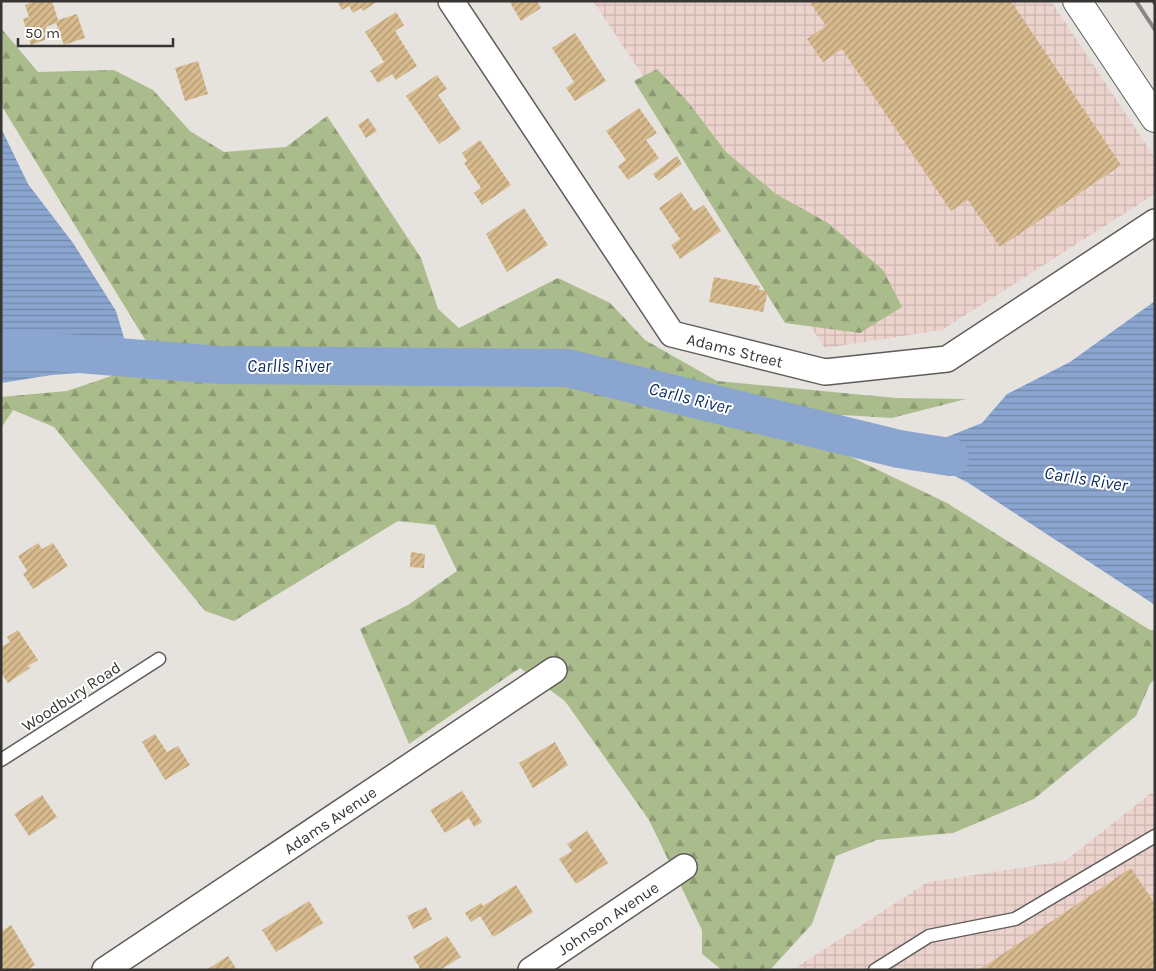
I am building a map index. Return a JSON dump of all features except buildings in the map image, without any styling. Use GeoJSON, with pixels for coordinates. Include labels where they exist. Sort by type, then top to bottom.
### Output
{"type":"FeatureCollection","features":[{"type":"Feature","properties":{"kind":"street","name":"Adams Street"},"geometry":{"type":"LineString","coordinates":[[451,1],[672,334],[826,372],[947,360],[1155,222]]}},
{"type":"Feature","properties":{"kind":"street"},"geometry":{"type":"LineString","coordinates":[[1077,1],[1155,118]]}},
{"type":"Feature","properties":{"kind":"street","name":"Adams Avenue"},"geometry":{"type":"LineString","coordinates":[[105,970],[554,670]]}},
{"type":"Feature","properties":{"kind":"street","name":"Johnson Avenue"},"geometry":{"type":"LineString","coordinates":[[531,970],[684,867]]}},
{"type":"Feature","properties":{"kind":"lane","name":"Woodbury Road"},"geometry":{"type":"LineString","coordinates":[[1,760],[158,659]]}},
{"type":"Feature","properties":{"kind":"lane"},"geometry":{"type":"LineString","coordinates":[[875,970],[929,936],[1015,920],[1155,836]]}},
{"type":"Feature","properties":{"kind":"shaded area"},"geometry":{"type":"Polygon","coordinates":[[[593,1],[1051,1],[1155,158],[1155,194],[942,330],[825,348],[593,1]]]}},
{"type":"Feature","properties":{"kind":"shaded area"},"geometry":{"type":"Polygon","coordinates":[[[1155,790],[1155,970],[792,970],[928,882],[1065,861],[1155,790]]]}},
{"type":"Feature","properties":{"kind":"green space"},"geometry":{"type":"Polygon","coordinates":[[[1,28],[38,72],[114,70],[153,90],[190,131],[224,152],[286,147],[327,116],[421,258],[438,309],[459,328],[558,278],[610,303],[645,340],[717,381],[896,398],[966,399],[892,418],[842,415],[849,456],[947,503],[1150,630],[1155,630],[1155,679],[1150,684],[1136,716],[1034,799],[953,833],[877,840],[836,856],[812,924],[770,970],[722,970],[702,954],[702,930],[649,820],[565,701],[520,668],[409,744],[360,629],[408,605],[457,571],[435,525],[398,521],[234,621],[205,611],[54,427],[13,410],[1,428],[1,397],[67,391],[135,368],[156,370],[149,346],[1,105],[1,28]]]}},
{"type":"Feature","properties":{"kind":"green space"},"geometry":{"type":"Polygon","coordinates":[[[657,69],[688,102],[726,152],[776,194],[828,223],[883,270],[902,307],[860,333],[785,323],[634,81],[657,69]]]}},
{"type":"Feature","properties":{"kind":"water"},"geometry":{"type":"Polygon","coordinates":[[[1,128],[28,184],[73,243],[116,311],[130,358],[108,371],[52,375],[1,383],[1,128]]]}},
{"type":"Feature","properties":{"kind":"water"},"geometry":{"type":"Polygon","coordinates":[[[1155,301],[1155,605],[967,482],[899,449],[947,437],[982,423],[1007,394],[1070,362],[1155,301]]]}},
{"type":"Feature","properties":{"kind":"waterway","name":"Carlls River"},"geometry":{"type":"LineString","coordinates":[[1,348],[220,365],[567,368],[899,449],[950,457]]}},
{"type":"Feature","properties":{"kind":"railway"},"geometry":{"type":"LineString","coordinates":[[1136,1],[1155,30]]}}]}
